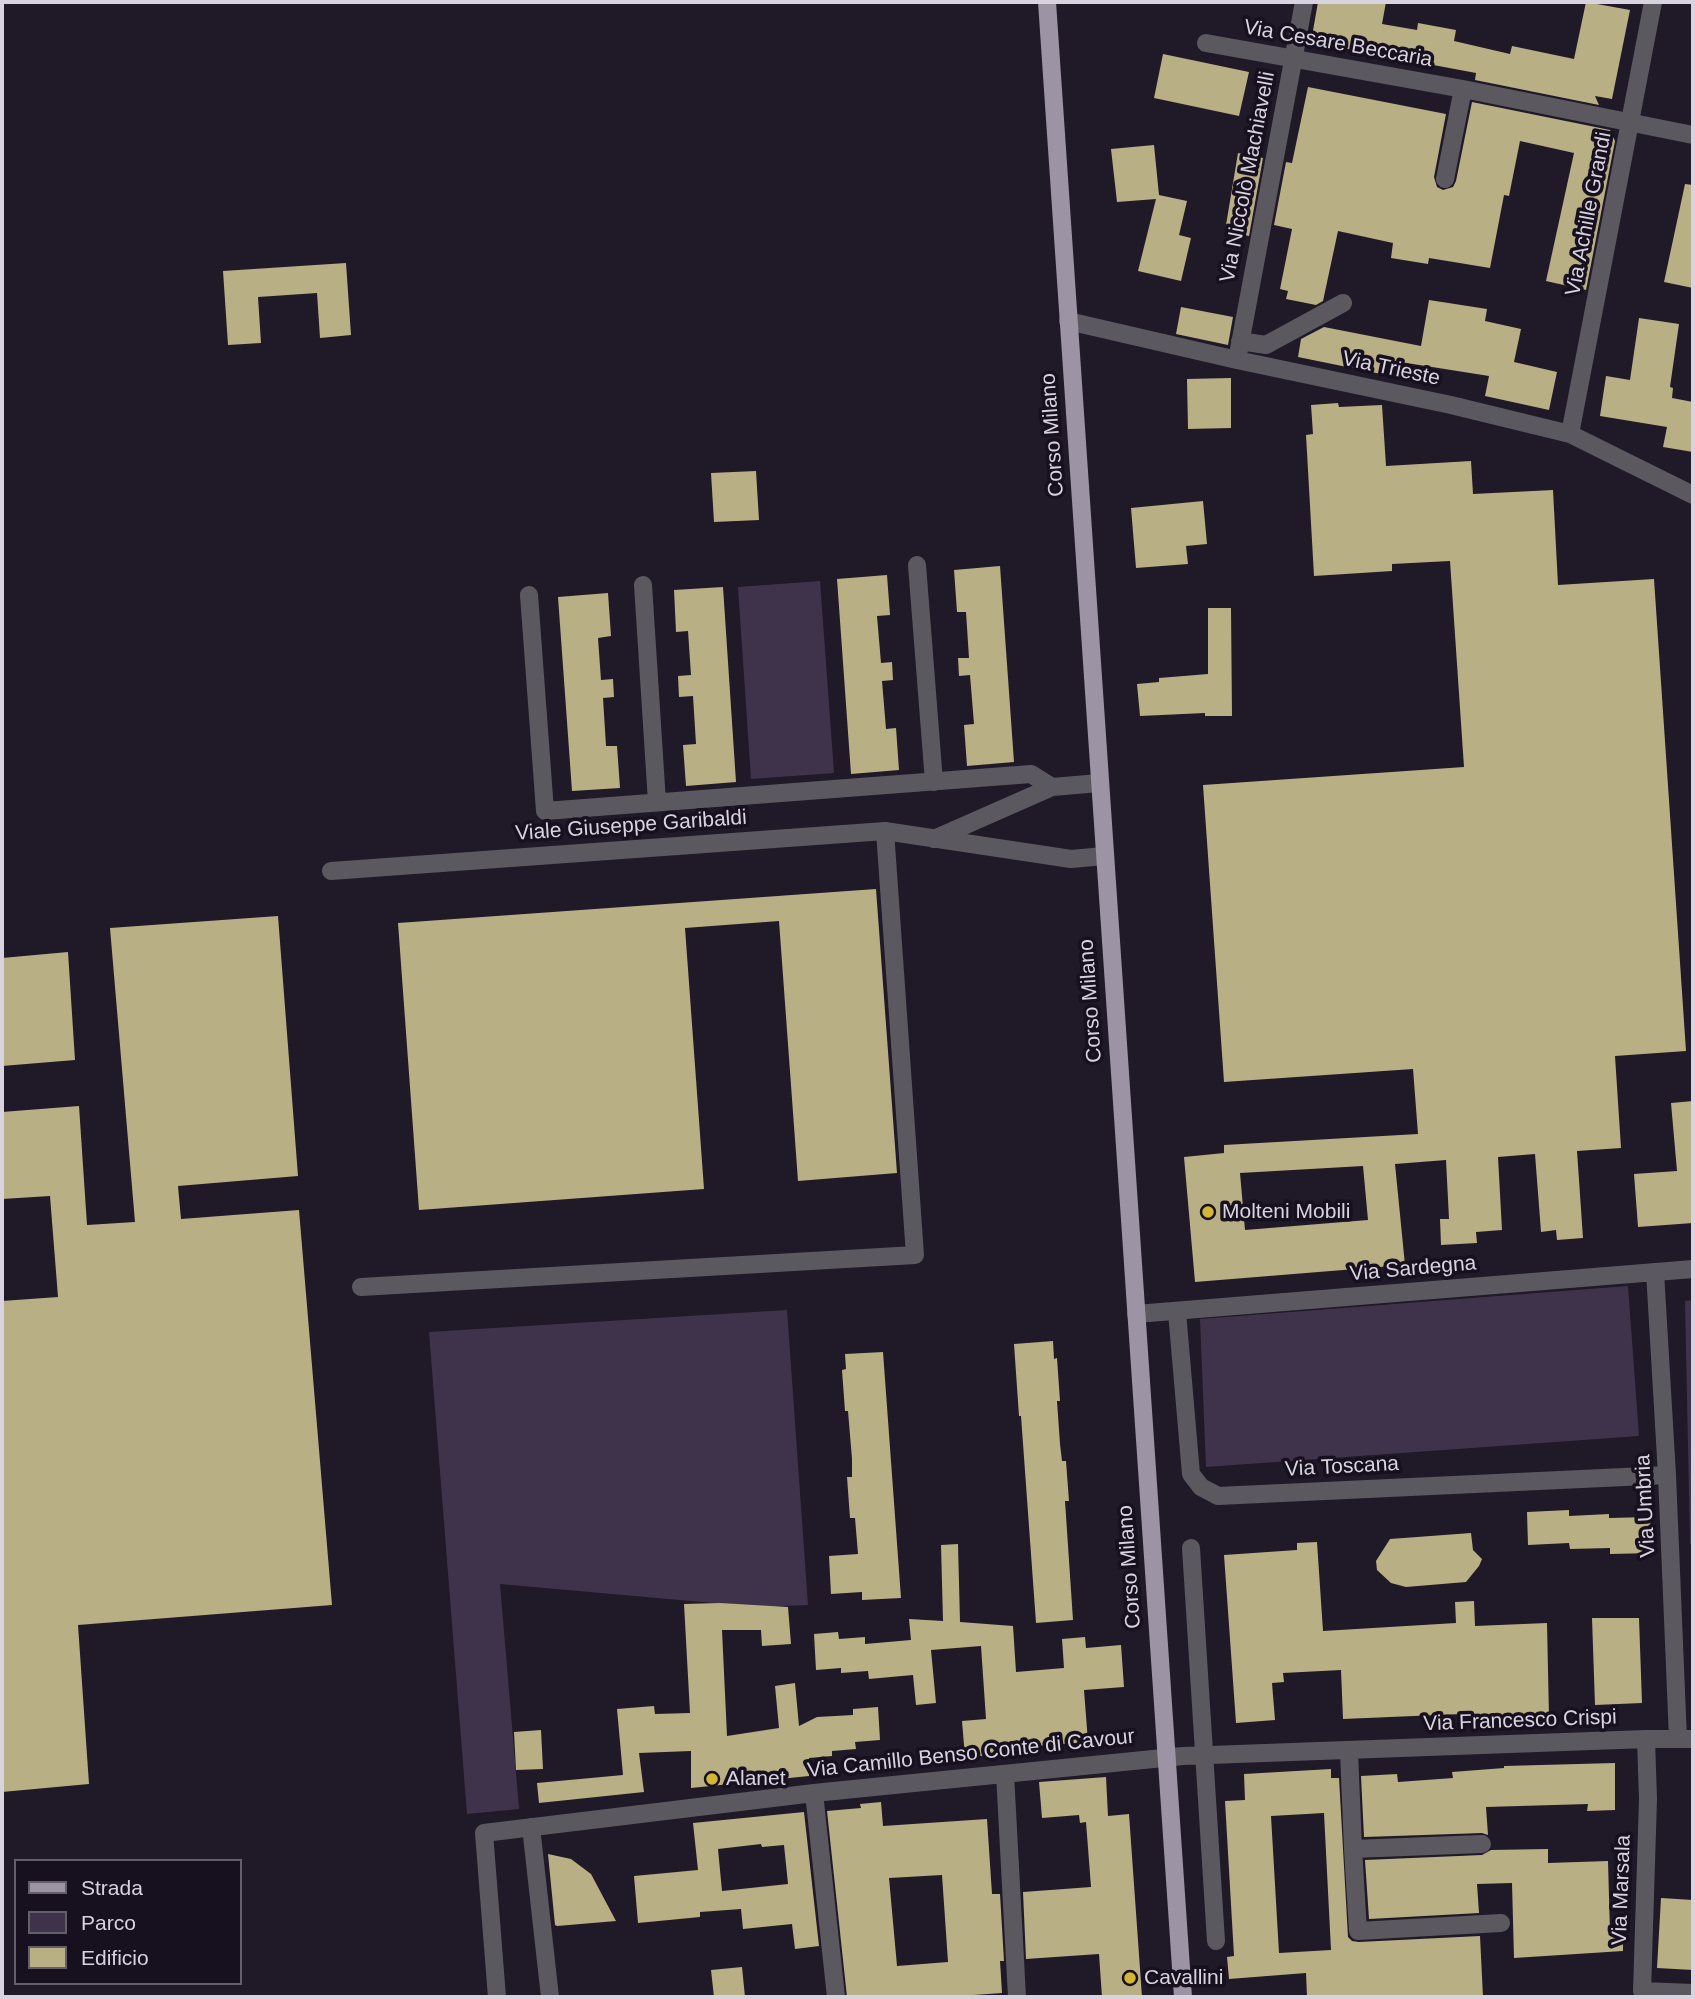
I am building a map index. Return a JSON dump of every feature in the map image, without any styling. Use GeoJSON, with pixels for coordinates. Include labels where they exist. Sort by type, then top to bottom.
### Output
{"type":"FeatureCollection","features":[{"type":"Feature","properties":{"kind":"main road","name":"Corso Milano"},"geometry":{"type":"LineString","coordinates":[[1047,2],[1183,1997]]}},
{"type":"Feature","properties":{"kind":"street","name":"Via Niccolò Machiavelli"},"geometry":{"type":"LineString","coordinates":[[1237,360],[1304,2]]}},
{"type":"Feature","properties":{"kind":"street","name":"Via Achille Grandi"},"geometry":{"type":"LineString","coordinates":[[1570,434],[1653,2]]}},
{"type":"Feature","properties":{"kind":"street","name":"Via Cesare Beccaria"},"geometry":{"type":"LineString","coordinates":[[1206,43],[1463,89],[1693,135]]}},
{"type":"Feature","properties":{"kind":"street"},"geometry":{"type":"LineString","coordinates":[[1445,179],[1463,89]]}},
{"type":"Feature","properties":{"kind":"street"},"geometry":{"type":"LineString","coordinates":[[1240,341],[1266,345],[1343,303]]}},
{"type":"Feature","properties":{"kind":"street","name":"Via Trieste"},"geometry":{"type":"LineString","coordinates":[[1068,321],[1451,405],[1570,434],[1693,495]]}},
{"type":"Feature","properties":{"kind":"street"},"geometry":{"type":"LineString","coordinates":[[917,565],[934,782]]}},
{"type":"Feature","properties":{"kind":"street","name":"Viale Giuseppe Garibaldi"},"geometry":{"type":"LineString","coordinates":[[643,585],[656,802]]}},
{"type":"Feature","properties":{"kind":"street","name":"Viale Giuseppe Garibaldi"},"geometry":{"type":"LineString","coordinates":[[529,595],[545,811],[1031,774],[1052,787]]}},
{"type":"Feature","properties":{"kind":"street","name":"Viale Giuseppe Garibaldi"},"geometry":{"type":"LineString","coordinates":[[934,839],[1052,787],[1100,783]]}},
{"type":"Feature","properties":{"kind":"street"},"geometry":{"type":"LineString","coordinates":[[361,1287],[915,1255],[886,831]]}},
{"type":"Feature","properties":{"kind":"street","name":"Viale Giuseppe Garibaldi"},"geometry":{"type":"LineString","coordinates":[[331,871],[886,831],[1071,859],[1104,856]]}},
{"type":"Feature","properties":{"kind":"street","name":"Via Sardegna"},"geometry":{"type":"LineString","coordinates":[[1136,1314],[1693,1269]]}},
{"type":"Feature","properties":{"kind":"street","name":"Via Umbria"},"geometry":{"type":"LineString","coordinates":[[1655,1272],[1686,1739]]}},
{"type":"Feature","properties":{"kind":"street","name":"Via Toscana"},"geometry":{"type":"LineString","coordinates":[[1177,1311],[1191,1474],[1200,1487],[1218,1496],[1667,1475]]}},
{"type":"Feature","properties":{"kind":"street"},"geometry":{"type":"LineString","coordinates":[[1191,1548],[1216,1941]]}},
{"type":"Feature","properties":{"kind":"street","name":"Via Marsala"},"geometry":{"type":"LineString","coordinates":[[1646,1739],[1648,1799],[1642,1992],[1693,1993]]}},
{"type":"Feature","properties":{"kind":"street","name":"Via Francesco Crispi"},"geometry":{"type":"LineString","coordinates":[[1166,1758],[1686,1739]]}},
{"type":"Feature","properties":{"kind":"street"},"geometry":{"type":"LineString","coordinates":[[1349,1751],[1358,1931],[1501,1923]]}},
{"type":"Feature","properties":{"kind":"street","name":"Via Camillo Benso Conte di Cavour"},"geometry":{"type":"LineString","coordinates":[[497,1997],[484,1833],[814,1793],[1166,1758]]}},
{"type":"Feature","properties":{"kind":"street"},"geometry":{"type":"LineString","coordinates":[[1004,1774],[1017,1997]]}},
{"type":"Feature","properties":{"kind":"street"},"geometry":{"type":"LineString","coordinates":[[814,1793],[836,1997]]}},
{"type":"Feature","properties":{"kind":"street"},"geometry":{"type":"LineString","coordinates":[[531,1827],[550,1997]]}},
{"type":"Feature","properties":{"kind":"street"},"geometry":{"type":"LineString","coordinates":[[1353,1849],[1482,1844]]}},
{"type":"Feature","properties":{"kind":"green space"},"geometry":{"type":"Polygon","coordinates":[[[820,581],[834,773],[751,779],[738,587],[820,581]]]}},
{"type":"Feature","properties":{"kind":"green space"},"geometry":{"type":"Polygon","coordinates":[[[1628,1286],[1639,1436],[1206,1467],[1200,1319],[1628,1286]]]}},
{"type":"Feature","properties":{"kind":"green space"},"geometry":{"type":"Polygon","coordinates":[[[1693,1300],[1693,1544],[1690,1544],[1685,1301],[1693,1300]]]}},
{"type":"Feature","properties":{"kind":"green space"},"geometry":{"type":"Polygon","coordinates":[[[787,1310],[808,1605],[758,1607],[500,1584],[519,1809],[467,1814],[429,1332],[787,1310]]]}},
{"type":"Feature","properties":{"kind":"building"},"geometry":{"type":"Polygon","coordinates":[[[1318,2],[1386,2],[1382,24],[1417,30],[1418,23],[1456,30],[1454,41],[1510,54],[1512,46],[1574,59],[1586,2],[1630,10],[1612,99],[1595,96],[1599,105],[1475,80],[1476,73],[1311,42],[1318,2]]]}},
{"type":"Feature","properties":{"kind":"building"},"geometry":{"type":"Polygon","coordinates":[[[1163,54],[1249,72],[1239,116],[1154,98],[1163,54]]]}},
{"type":"Feature","properties":{"kind":"building"},"geometry":{"type":"Polygon","coordinates":[[[1308,87],[1446,114],[1434,177],[1437,187],[1443,190],[1453,187],[1456,181],[1472,102],[1610,130],[1615,141],[1586,290],[1546,281],[1574,153],[1520,141],[1509,196],[1504,195],[1490,268],[1429,258],[1428,264],[1391,258],[1393,243],[1338,231],[1323,301],[1316,305],[1286,299],[1288,291],[1280,289],[1292,229],[1274,225],[1286,162],[1292,163],[1308,87]]]}},
{"type":"Feature","properties":{"kind":"building"},"geometry":{"type":"Polygon","coordinates":[[[1154,145],[1159,195],[1187,201],[1179,235],[1191,238],[1181,281],[1138,271],[1156,199],[1117,202],[1111,149],[1154,145]]]}},
{"type":"Feature","properties":{"kind":"building"},"geometry":{"type":"Polygon","coordinates":[[[1238,153],[1263,158],[1249,236],[1225,231],[1238,153]]]}},
{"type":"Feature","properties":{"kind":"building"},"geometry":{"type":"Polygon","coordinates":[[[1685,184],[1693,185],[1693,288],[1664,282],[1685,184]]]}},
{"type":"Feature","properties":{"kind":"building"},"geometry":{"type":"Polygon","coordinates":[[[346,263],[351,335],[320,338],[317,293],[258,297],[261,343],[228,345],[223,271],[346,263]]]}},
{"type":"Feature","properties":{"kind":"building"},"geometry":{"type":"Polygon","coordinates":[[[1429,300],[1487,309],[1485,321],[1521,329],[1514,362],[1557,372],[1549,410],[1485,396],[1489,376],[1394,361],[1391,376],[1298,357],[1301,339],[1324,327],[1421,346],[1429,300]]]}},
{"type":"Feature","properties":{"kind":"building"},"geometry":{"type":"Polygon","coordinates":[[[1181,307],[1233,317],[1228,345],[1176,334],[1181,307]]]}},
{"type":"Feature","properties":{"kind":"building"},"geometry":{"type":"Polygon","coordinates":[[[1639,318],[1679,324],[1670,387],[1673,388],[1672,398],[1693,402],[1693,452],[1663,447],[1667,427],[1600,416],[1606,376],[1630,380],[1639,318]]]}},
{"type":"Feature","properties":{"kind":"building"},"geometry":{"type":"Polygon","coordinates":[[[1231,378],[1231,428],[1188,429],[1187,379],[1231,378]]]}},
{"type":"Feature","properties":{"kind":"building"},"geometry":{"type":"Polygon","coordinates":[[[1311,405],[1382,405],[1386,466],[1471,461],[1473,494],[1553,490],[1558,585],[1654,579],[1686,1051],[1615,1056],[1621,1148],[1577,1151],[1583,1238],[1557,1240],[1556,1230],[1541,1232],[1535,1154],[1498,1157],[1502,1230],[1476,1232],[1477,1243],[1441,1245],[1440,1219],[1449,1219],[1446,1160],[1395,1164],[1405,1265],[1195,1282],[1184,1157],[1224,1153],[1224,1145],[1418,1134],[1413,1069],[1224,1082],[1203,785],[1464,767],[1450,561],[1392,564],[1392,571],[1314,576],[1306,435],[1313,434],[1311,405]],[[1363,1166],[1240,1173],[1245,1230],[1368,1220],[1363,1166]]]}},
{"type":"Feature","properties":{"kind":"building"},"geometry":{"type":"Polygon","coordinates":[[[756,471],[759,520],[714,522],[711,473],[756,471]]]}},
{"type":"Feature","properties":{"kind":"building"},"geometry":{"type":"Polygon","coordinates":[[[1203,501],[1207,544],[1186,546],[1188,564],[1136,568],[1131,508],[1203,501]]]}},
{"type":"Feature","properties":{"kind":"building"},"geometry":{"type":"Polygon","coordinates":[[[1000,566],[1014,762],[967,766],[964,725],[974,724],[970,675],[959,676],[958,658],[969,658],[966,612],[957,612],[954,570],[1000,566]]]}},
{"type":"Feature","properties":{"kind":"building"},"geometry":{"type":"Polygon","coordinates":[[[887,575],[890,615],[877,616],[881,663],[892,662],[893,680],[882,681],[886,729],[896,728],[899,770],[851,774],[837,579],[887,575]]]}},
{"type":"Feature","properties":{"kind":"building"},"geometry":{"type":"Polygon","coordinates":[[[723,587],[736,782],[686,786],[683,745],[696,744],[693,696],[679,697],[678,676],[691,675],[688,631],[676,632],[674,590],[723,587]]]}},
{"type":"Feature","properties":{"kind":"building"},"geometry":{"type":"Polygon","coordinates":[[[608,593],[611,636],[598,638],[601,680],[613,679],[614,697],[603,698],[606,746],[617,746],[620,788],[572,791],[558,597],[608,593]]]}},
{"type":"Feature","properties":{"kind":"building"},"geometry":{"type":"Polygon","coordinates":[[[1208,608],[1231,608],[1232,716],[1205,716],[1205,713],[1140,716],[1137,684],[1159,682],[1159,678],[1208,674],[1208,608]]]}},
{"type":"Feature","properties":{"kind":"building"},"geometry":{"type":"Polygon","coordinates":[[[876,889],[897,1173],[798,1181],[779,921],[685,928],[704,1189],[419,1210],[398,923],[876,889]]]}},
{"type":"Feature","properties":{"kind":"building"},"geometry":{"type":"Polygon","coordinates":[[[278,916],[298,1176],[178,1186],[181,1219],[299,1210],[332,1605],[78,1625],[89,1784],[2,1792],[2,1301],[58,1297],[50,1196],[2,1199],[2,1112],[79,1106],[87,1225],[135,1222],[110,928],[278,916]]]}},
{"type":"Feature","properties":{"kind":"building"},"geometry":{"type":"Polygon","coordinates":[[[68,952],[75,1060],[2,1066],[2,958],[68,952]]]}},
{"type":"Feature","properties":{"kind":"building"},"geometry":{"type":"Polygon","coordinates":[[[1693,1101],[1693,1223],[1638,1227],[1634,1174],[1677,1171],[1671,1103],[1693,1101]]]}},
{"type":"Feature","properties":{"kind":"building"},"geometry":{"type":"Polygon","coordinates":[[[1053,1341],[1060,1401],[1057,1401],[1060,1444],[1062,1461],[1066,1461],[1069,1501],[1065,1501],[1073,1620],[1036,1623],[1014,1344],[1053,1341]]]}},
{"type":"Feature","properties":{"kind":"building"},"geometry":{"type":"Polygon","coordinates":[[[883,1352],[901,1598],[862,1600],[862,1592],[831,1594],[829,1556],[858,1554],[855,1518],[850,1518],[847,1477],[852,1477],[852,1459],[842,1370],[846,1369],[845,1354],[883,1352]]]}},
{"type":"Feature","properties":{"kind":"building"},"geometry":{"type":"Polygon","coordinates":[[[1569,1510],[1569,1516],[1609,1514],[1609,1518],[1650,1517],[1652,1553],[1610,1554],[1610,1548],[1570,1549],[1569,1543],[1528,1545],[1527,1512],[1569,1510]]]}},
{"type":"Feature","properties":{"kind":"building"},"geometry":{"type":"Polygon","coordinates":[[[1471,1533],[1473,1550],[1482,1559],[1466,1582],[1406,1587],[1391,1583],[1377,1570],[1376,1561],[1390,1539],[1471,1533]]]}},
{"type":"Feature","properties":{"kind":"building"},"geometry":{"type":"Polygon","coordinates":[[[1317,1542],[1323,1631],[1456,1623],[1455,1602],[1474,1601],[1475,1626],[1547,1623],[1549,1717],[1461,1721],[1461,1714],[1343,1719],[1341,1670],[1283,1673],[1284,1682],[1272,1683],[1275,1720],[1236,1723],[1224,1555],[1297,1550],[1297,1543],[1317,1542]]]}},
{"type":"Feature","properties":{"kind":"building"},"geometry":{"type":"Polygon","coordinates":[[[958,1544],[960,1622],[1013,1626],[1016,1672],[1064,1668],[1062,1639],[1085,1637],[1086,1648],[1121,1645],[1124,1687],[1084,1690],[1088,1742],[1024,1747],[1025,1753],[965,1757],[962,1721],[986,1719],[981,1646],[931,1650],[936,1703],[916,1705],[913,1675],[869,1679],[868,1671],[841,1673],[841,1668],[816,1670],[814,1634],[838,1632],[839,1639],[865,1637],[865,1644],[911,1640],[909,1619],[943,1621],[941,1545],[958,1544]]]}},
{"type":"Feature","properties":{"kind":"building"},"geometry":{"type":"Polygon","coordinates":[[[684,1604],[788,1607],[791,1644],[762,1646],[761,1630],[722,1630],[727,1736],[779,1728],[775,1686],[795,1683],[799,1726],[817,1717],[853,1715],[853,1709],[878,1707],[880,1740],[855,1742],[856,1749],[832,1751],[832,1756],[809,1758],[809,1776],[691,1788],[691,1751],[639,1753],[644,1792],[539,1803],[537,1783],[623,1775],[617,1709],[654,1706],[655,1714],[690,1713],[684,1604]]]}},
{"type":"Feature","properties":{"kind":"building"},"geometry":{"type":"Polygon","coordinates":[[[1592,1618],[1639,1618],[1642,1703],[1595,1705],[1592,1618]]]}},
{"type":"Feature","properties":{"kind":"building"},"geometry":{"type":"Polygon","coordinates":[[[541,1730],[543,1769],[516,1770],[514,1732],[541,1730]]]}},
{"type":"Feature","properties":{"kind":"building"},"geometry":{"type":"Polygon","coordinates":[[[1615,1763],[1615,1810],[1587,1811],[1588,1804],[1486,1807],[1488,1835],[1364,1837],[1361,1776],[1397,1774],[1398,1782],[1453,1778],[1452,1772],[1504,1766],[1615,1763]]]}},
{"type":"Feature","properties":{"kind":"building"},"geometry":{"type":"Polygon","coordinates":[[[1331,1769],[1331,1778],[1339,1778],[1348,1937],[1359,1942],[1480,1936],[1483,1997],[1307,1997],[1306,1973],[1229,1979],[1227,1957],[1234,1956],[1225,1801],[1245,1800],[1244,1774],[1331,1769]],[[1324,1813],[1271,1816],[1279,1953],[1331,1950],[1324,1813]]]}},
{"type":"Feature","properties":{"kind":"building"},"geometry":{"type":"Polygon","coordinates":[[[1106,1777],[1108,1816],[1129,1814],[1142,1997],[1102,1997],[1099,1954],[1026,1959],[1023,1892],[1091,1887],[1086,1822],[1080,1823],[1079,1815],[1042,1818],[1039,1782],[1106,1777]]]}},
{"type":"Feature","properties":{"kind":"building"},"geometry":{"type":"Polygon","coordinates":[[[881,1802],[883,1826],[987,1819],[992,1894],[1000,1894],[1004,1961],[1000,1961],[1002,1993],[945,1997],[847,1997],[827,1811],[861,1808],[860,1804],[881,1802]],[[942,1875],[889,1878],[897,1966],[948,1962],[942,1875]]]}},
{"type":"Feature","properties":{"kind":"building"},"geometry":{"type":"Polygon","coordinates":[[[804,1812],[819,1946],[795,1949],[792,1924],[743,1929],[741,1909],[700,1912],[700,1917],[638,1923],[634,1876],[698,1870],[693,1823],[804,1812]],[[761,1844],[718,1849],[722,1891],[788,1884],[784,1845],[762,1847],[761,1844]]]}},
{"type":"Feature","properties":{"kind":"building"},"geometry":{"type":"Polygon","coordinates":[[[1548,1849],[1548,1863],[1608,1861],[1610,1933],[1623,1932],[1623,1951],[1514,1958],[1512,1883],[1477,1884],[1479,1913],[1369,1919],[1365,1860],[1482,1855],[1491,1850],[1548,1849]]]}},
{"type":"Feature","properties":{"kind":"building"},"geometry":{"type":"Polygon","coordinates":[[[548,1854],[571,1859],[591,1874],[616,1921],[555,1925],[548,1854]]]}},
{"type":"Feature","properties":{"kind":"building"},"geometry":{"type":"Polygon","coordinates":[[[1661,1898],[1693,1900],[1693,1970],[1657,1968],[1661,1898]]]}},
{"type":"Feature","properties":{"kind":"building"},"geometry":{"type":"Polygon","coordinates":[[[742,1967],[745,1997],[714,1997],[711,1970],[742,1967]]]}},
{"type":"Feature","properties":{"kind":"place","name":"Molteni Mobili"},"geometry":{"type":"Point","coordinates":[1208,1212]}},
{"type":"Feature","properties":{"kind":"place","name":"Alanet"},"geometry":{"type":"Point","coordinates":[712,1779]}},
{"type":"Feature","properties":{"kind":"place","name":"Cavallini"},"geometry":{"type":"Point","coordinates":[1130,1978]}}]}
